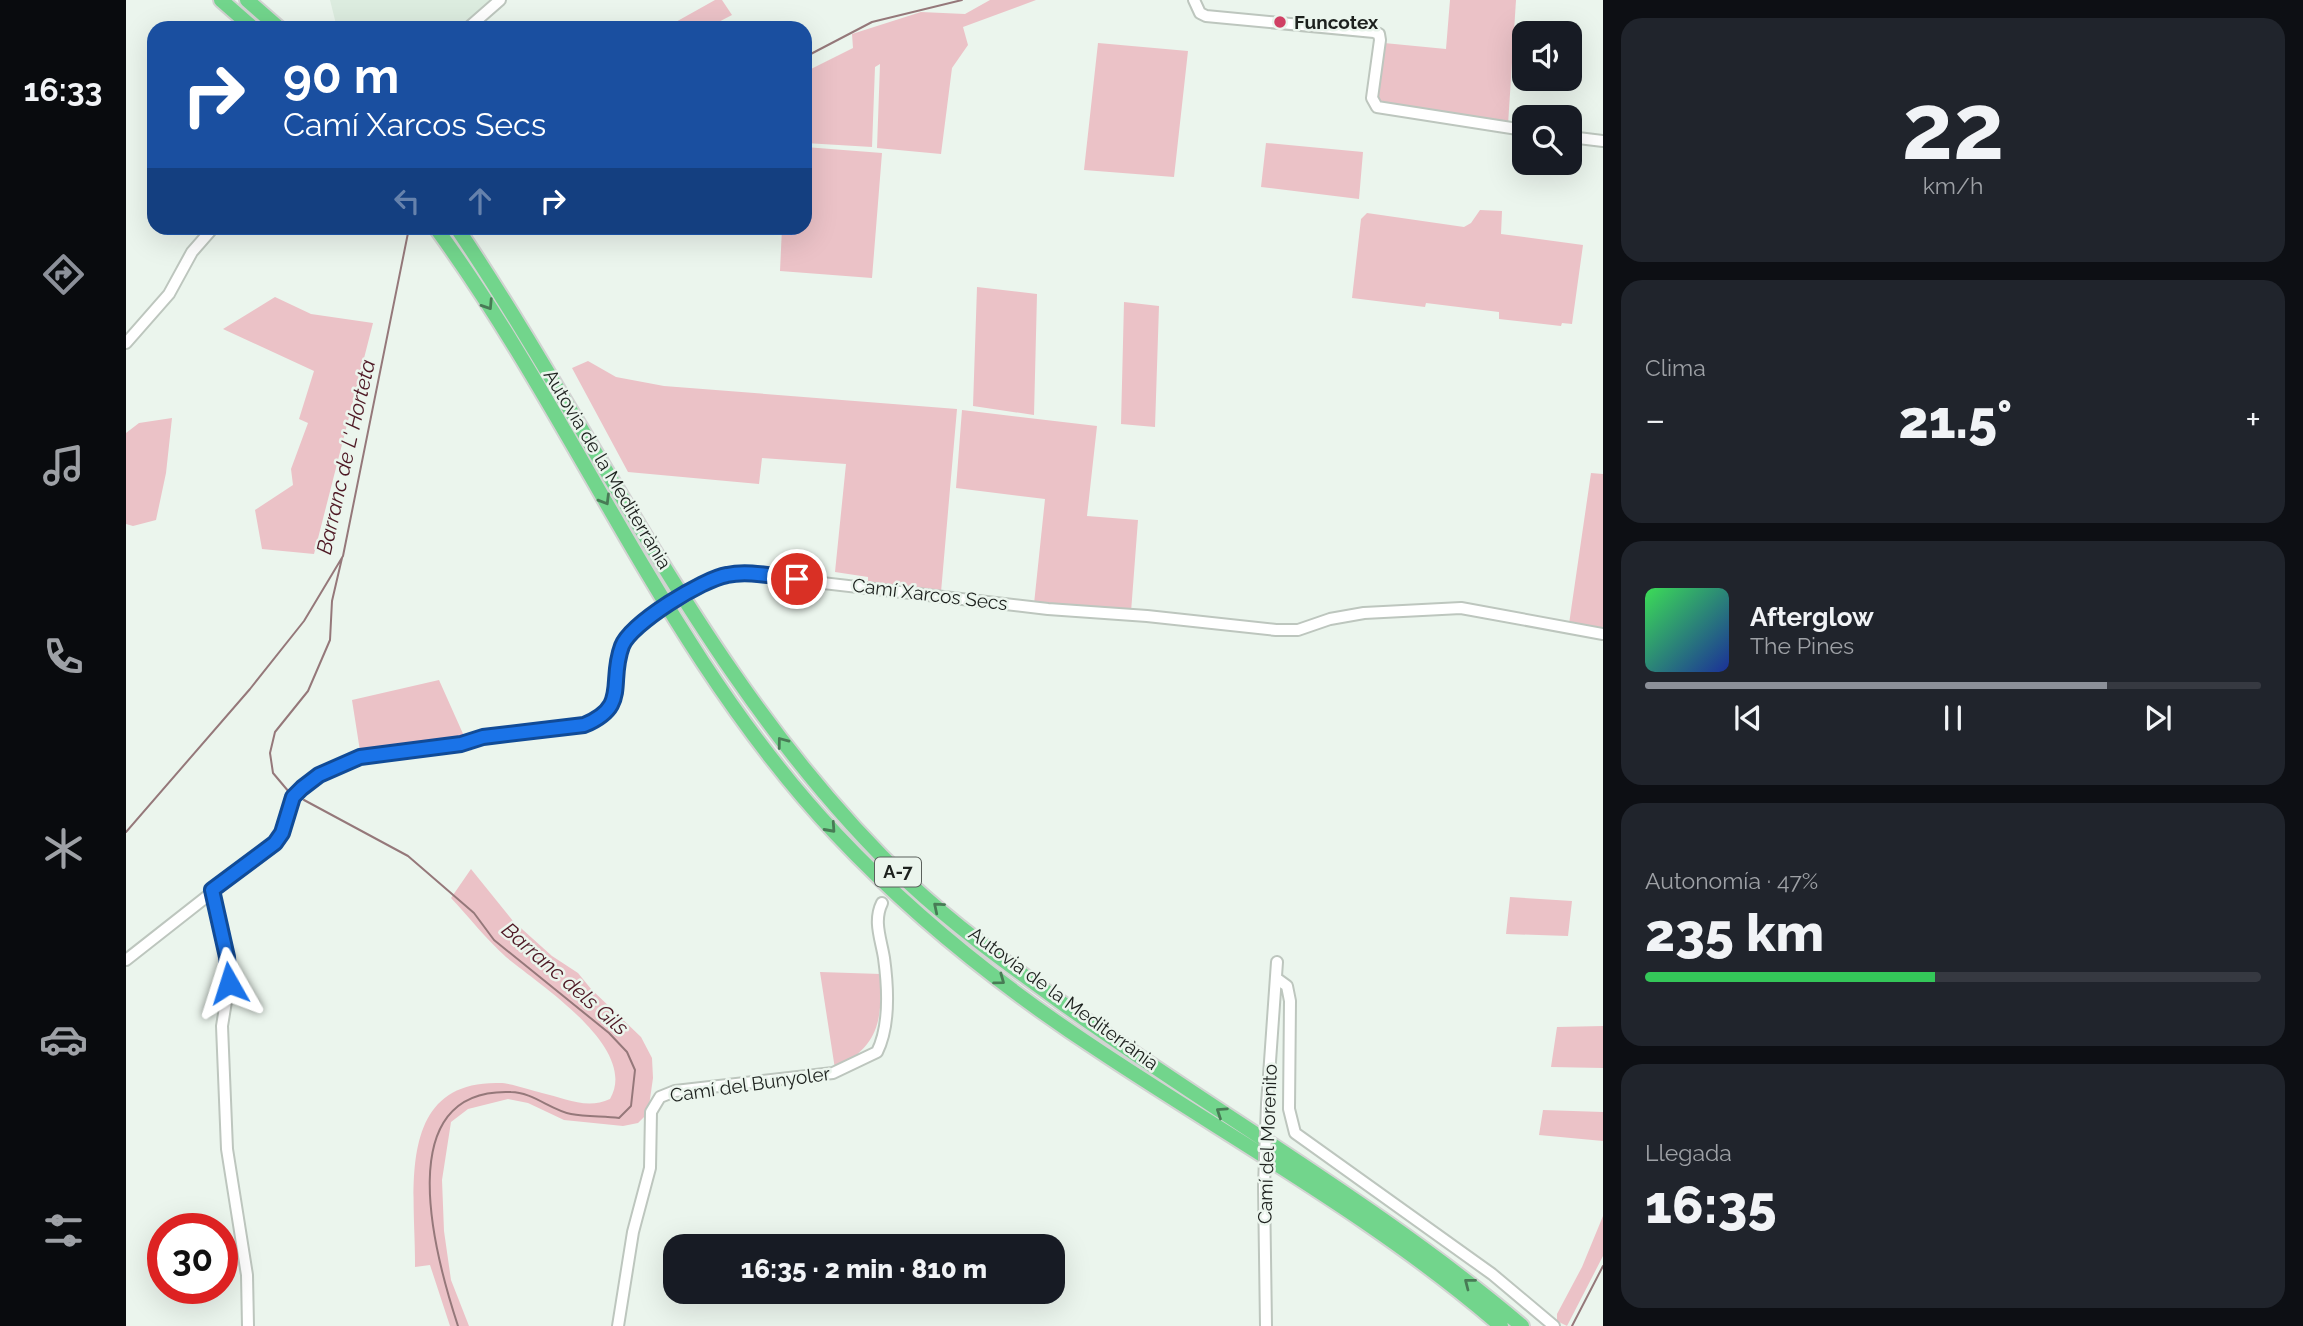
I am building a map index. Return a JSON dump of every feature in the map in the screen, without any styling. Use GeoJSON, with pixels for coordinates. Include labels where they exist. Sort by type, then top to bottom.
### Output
{"type":"FeatureCollection","features":[{"type":"Feature","properties":{"kind":"highway"},"geometry":{"type":"LineString","coordinates":[[221,0],[245,21]]}},
{"type":"Feature","properties":{"kind":"highway"},"geometry":{"type":"LineString","coordinates":[[247,0],[271,21]]}},
{"type":"Feature","properties":{"kind":"highway","name":"Autovia de la Mediterrània"},"geometry":{"type":"LineString","coordinates":[[441,235],[502,328],[664,600],[714,677],[773,759],[835,832],[900,897],[988,971],[1097,1050],[1383,1236],[1501,1326]]}},
{"type":"Feature","properties":{"kind":"highway","name":"Autovia de la Mediterrània"},"geometry":{"type":"LineString","coordinates":[[462,235],[502,295],[678,590],[725,663],[784,744],[845,818],[911,884],[997,957],[1104,1034],[1414,1242],[1522,1326]]}},
{"type":"Feature","properties":{"kind":"street"},"geometry":{"type":"LineString","coordinates":[[476,21],[500,0]]}},
{"type":"Feature","properties":{"kind":"street"},"geometry":{"type":"LineString","coordinates":[[1194,0],[1200,13],[1206,16],[1379,34],[1372,98],[1377,107],[1512,128]]}},
{"type":"Feature","properties":{"kind":"street"},"geometry":{"type":"LineString","coordinates":[[1582,138],[1603,141]]}},
{"type":"Feature","properties":{"kind":"street"},"geometry":{"type":"LineString","coordinates":[[126,343],[169,294],[192,252],[207,235]]}},
{"type":"Feature","properties":{"kind":"street","name":"Camí Xarcos Secs"},"geometry":{"type":"LineString","coordinates":[[126,960],[275,843],[282,833],[293,797],[319,775],[360,757],[461,744],[483,737],[584,725],[606,715],[615,700],[623,644],[629,634],[645,620],[703,584],[730,574],[1048,609],[1287,631],[1364,613],[1461,608],[1603,635]]}},
{"type":"Feature","properties":{"kind":"street"},"geometry":{"type":"LineString","coordinates":[[212,890],[227,957],[229,983],[222,1026],[227,1149],[247,1275],[248,1326]]}},
{"type":"Feature","properties":{"kind":"street","name":"Camí del Bunyoler"},"geometry":{"type":"LineString","coordinates":[[618,1326],[633,1232],[650,1168],[651,1112],[656,1103],[665,1094],[675,1091],[833,1073],[877,1052],[884,1029],[885,1012],[884,961],[877,919],[882,904]]}},
{"type":"Feature","properties":{"kind":"street","name":"Camí del Morenito"},"geometry":{"type":"LineString","coordinates":[[1266,1326],[1266,1104],[1277,962]]}},
{"type":"Feature","properties":{"kind":"street"},"geometry":{"type":"LineString","coordinates":[[1276,978],[1287,986],[1290,1001],[1289,1109],[1295,1133],[1492,1274],[1554,1326]]}},
{"type":"Feature","properties":{"kind":"shaded area"},"geometry":{"type":"Polygon","coordinates":[[[330,0],[493,0],[469,21],[335,21],[330,0]]]}},
{"type":"Feature","properties":{"kind":"shaded area"},"geometry":{"type":"Polygon","coordinates":[[[715,0],[722,0],[732,15],[720,21],[678,21],[715,0]]]}},
{"type":"Feature","properties":{"kind":"shaded area"},"geometry":{"type":"Polygon","coordinates":[[[990,0],[1036,0],[963,27],[968,45],[952,68],[941,154],[877,148],[880,64],[875,67],[872,147],[812,143],[812,68],[853,48],[852,34],[921,12],[965,14],[990,0]]]}},
{"type":"Feature","properties":{"kind":"shaded area"},"geometry":{"type":"Polygon","coordinates":[[[1450,0],[1516,0],[1515,21],[1512,21],[1508,125],[1386,108],[1376,101],[1384,43],[1446,49],[1450,0]]]}},
{"type":"Feature","properties":{"kind":"shaded area"},"geometry":{"type":"Polygon","coordinates":[[[1098,43],[1188,51],[1174,177],[1084,170],[1098,43]]]}},
{"type":"Feature","properties":{"kind":"shaded area"},"geometry":{"type":"Polygon","coordinates":[[[1266,143],[1363,152],[1359,199],[1261,187],[1266,143]]]}},
{"type":"Feature","properties":{"kind":"shaded area"},"geometry":{"type":"Polygon","coordinates":[[[812,148],[882,153],[872,278],[780,271],[782,235],[812,235],[812,148]]]}},
{"type":"Feature","properties":{"kind":"shaded area"},"geometry":{"type":"Polygon","coordinates":[[[1480,210],[1502,211],[1501,234],[1583,245],[1572,324],[1562,323],[1561,326],[1499,319],[1499,312],[1426,303],[1425,307],[1352,298],[1361,219],[1367,213],[1464,227],[1471,223],[1480,210]]]}},
{"type":"Feature","properties":{"kind":"shaded area"},"geometry":{"type":"Polygon","coordinates":[[[977,287],[1037,294],[1034,415],[973,406],[977,287]]]}},
{"type":"Feature","properties":{"kind":"shaded area"},"geometry":{"type":"Polygon","coordinates":[[[275,297],[311,314],[373,323],[314,554],[262,549],[255,510],[293,485],[291,469],[308,423],[299,419],[314,371],[223,329],[275,297]]]}},
{"type":"Feature","properties":{"kind":"shaded area"},"geometry":{"type":"Polygon","coordinates":[[[1124,302],[1159,306],[1155,427],[1121,424],[1124,302]]]}},
{"type":"Feature","properties":{"kind":"shaded area"},"geometry":{"type":"Polygon","coordinates":[[[588,361],[616,377],[664,386],[957,409],[941,592],[868,583],[868,577],[835,572],[846,464],[762,458],[759,484],[628,472],[572,368],[588,361]]]}},
{"type":"Feature","properties":{"kind":"shaded area"},"geometry":{"type":"Polygon","coordinates":[[[962,410],[1097,426],[1087,516],[1138,520],[1131,612],[1034,604],[1045,499],[956,488],[962,410]]]}},
{"type":"Feature","properties":{"kind":"shaded area"},"geometry":{"type":"Polygon","coordinates":[[[172,418],[166,473],[156,520],[133,526],[126,524],[126,433],[139,423],[172,418]]]}},
{"type":"Feature","properties":{"kind":"shaded area"},"geometry":{"type":"Polygon","coordinates":[[[1591,473],[1603,474],[1603,630],[1569,624],[1591,473]]]}},
{"type":"Feature","properties":{"kind":"shaded area"},"geometry":{"type":"Polygon","coordinates":[[[439,680],[464,736],[360,751],[352,700],[439,680]]]}},
{"type":"Feature","properties":{"kind":"shaded area"},"geometry":{"type":"Polygon","coordinates":[[[471,869],[513,921],[552,956],[578,973],[641,1037],[652,1058],[653,1078],[648,1113],[638,1123],[623,1126],[564,1120],[528,1103],[508,1099],[468,1109],[451,1122],[442,1180],[444,1231],[451,1280],[469,1326],[450,1326],[430,1265],[415,1267],[414,1177],[418,1147],[426,1121],[442,1100],[466,1087],[504,1083],[576,1102],[593,1103],[610,1099],[615,1079],[611,1059],[581,1019],[506,957],[451,898],[471,869]]]}},
{"type":"Feature","properties":{"kind":"shaded area"},"geometry":{"type":"Polygon","coordinates":[[[1510,897],[1572,901],[1568,936],[1506,934],[1510,897]]]}},
{"type":"Feature","properties":{"kind":"shaded area"},"geometry":{"type":"Polygon","coordinates":[[[820,972],[881,974],[879,1018],[875,1030],[862,1050],[835,1069],[820,972]]]}},
{"type":"Feature","properties":{"kind":"shaded area"},"geometry":{"type":"Polygon","coordinates":[[[1603,1026],[1603,1068],[1551,1067],[1557,1027],[1603,1026]]]}},
{"type":"Feature","properties":{"kind":"shaded area"},"geometry":{"type":"Polygon","coordinates":[[[1543,1110],[1603,1112],[1603,1141],[1539,1135],[1543,1110]]]}},
{"type":"Feature","properties":{"kind":"shaded area"},"geometry":{"type":"Polygon","coordinates":[[[1603,1216],[1603,1256],[1567,1326],[1557,1321],[1557,1314],[1582,1267],[1603,1216]]]}},
{"type":"Feature","properties":{"kind":"waterway"},"geometry":{"type":"LineString","coordinates":[[812,53],[872,22],[962,0]]}},
{"type":"Feature","properties":{"kind":"waterway","name":"Barranc de L' Horteta"},"geometry":{"type":"LineString","coordinates":[[126,832],[250,689],[304,621],[343,556],[408,235]]}},
{"type":"Feature","properties":{"kind":"waterway","name":"Barranc dels Gils"},"geometry":{"type":"LineString","coordinates":[[289,792],[273,773],[270,753],[275,732],[308,691],[330,640],[332,601],[342,558]]}},
{"type":"Feature","properties":{"kind":"waterway","name":"Barranc dels Gils"},"geometry":{"type":"LineString","coordinates":[[304,800],[408,856],[474,913],[494,940],[609,1033],[627,1052],[635,1070],[631,1106],[619,1118],[571,1114],[526,1095],[511,1092],[472,1098],[448,1117],[434,1145],[430,1181],[432,1220],[439,1259],[458,1326]]}},
{"type":"Feature","properties":{"kind":"waterway"},"geometry":{"type":"LineString","coordinates":[[1572,1326],[1603,1266]]}},
{"type":"Feature","properties":{"kind":"place","name":"Funcotex"},"geometry":{"type":"Point","coordinates":[1280,22]}},
{"type":"Feature","properties":{"kind":"route"},"geometry":{"type":"LineString","coordinates":[[229,983],[227,957],[212,890],[275,843],[282,833],[293,797],[308,782],[368,755],[436,748],[483,737],[584,725],[606,715],[610,709],[615,700],[619,657],[623,644],[629,634],[645,620],[720,576],[740,574],[797,579]]}}]}
